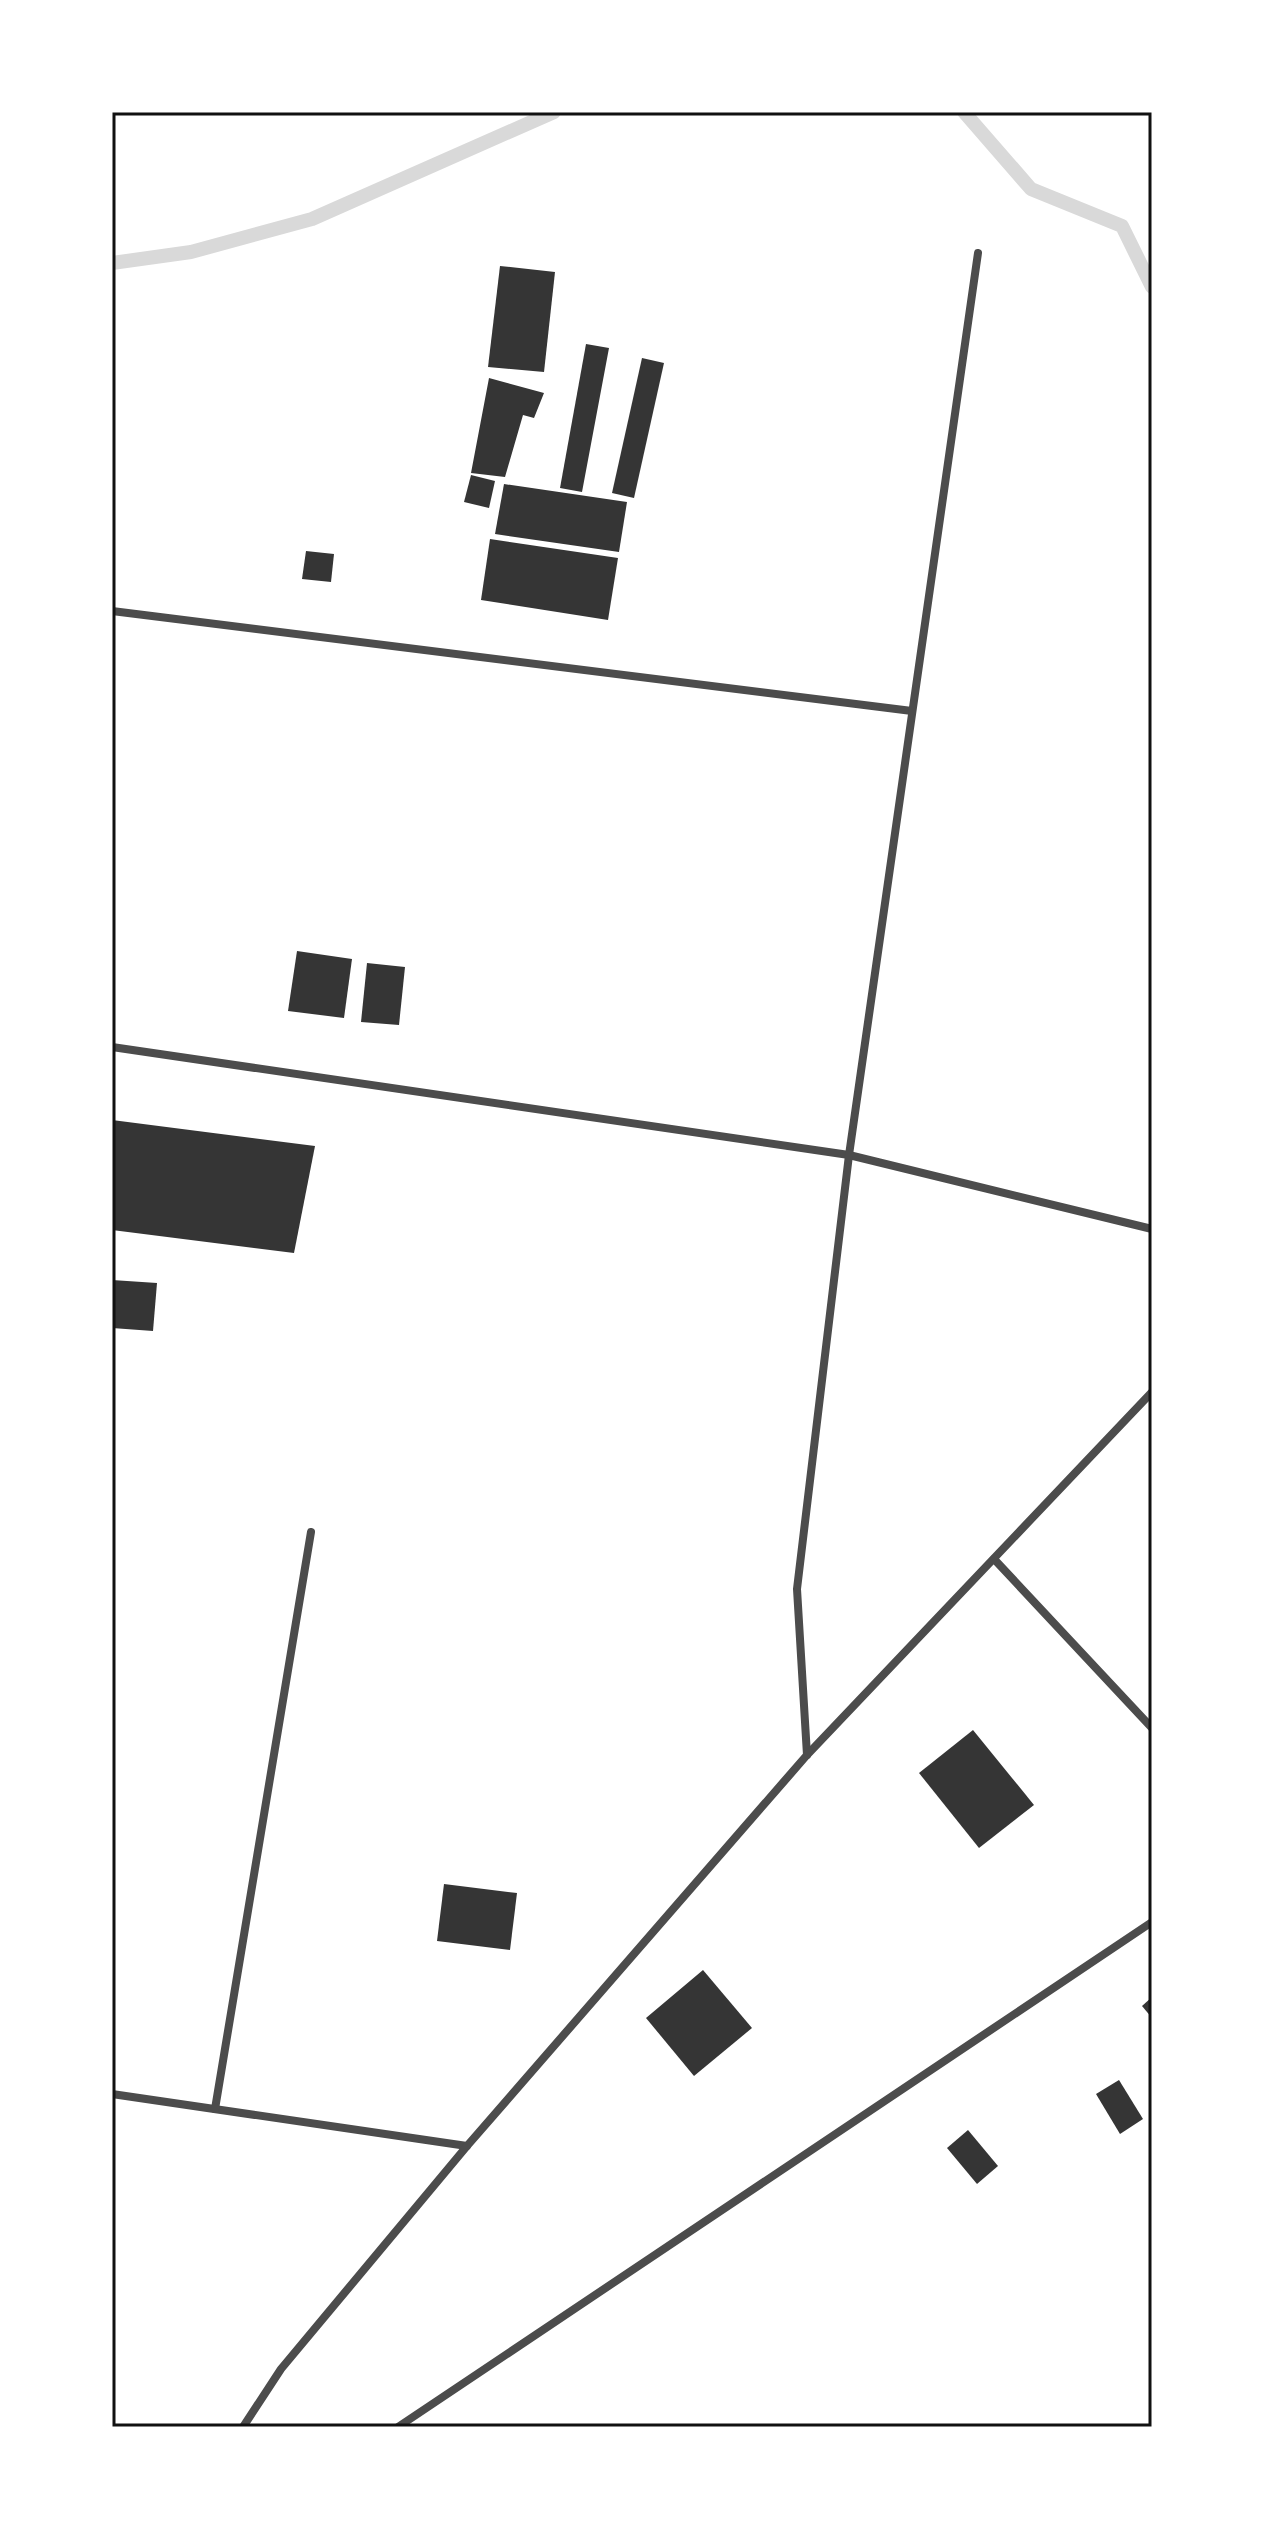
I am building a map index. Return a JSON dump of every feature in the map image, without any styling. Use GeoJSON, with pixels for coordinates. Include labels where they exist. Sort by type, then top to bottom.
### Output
{"type":"FeatureCollection","features":[{"type":"Feature","properties":{"kind":"street"},"geometry":{"type":"LineString","coordinates":[[807,1755],[797,1589],[849,1155],[978,253]]}},
{"type":"Feature","properties":{"kind":"street"},"geometry":{"type":"LineString","coordinates":[[112,611],[912,711]]}},
{"type":"Feature","properties":{"kind":"street"},"geometry":{"type":"LineString","coordinates":[[112,1047],[849,1155],[1152,1229]]}},
{"type":"Feature","properties":{"kind":"street"},"geometry":{"type":"LineString","coordinates":[[243,2427],[281,2369],[467,2146],[807,1755],[1152,1392]]}},
{"type":"Feature","properties":{"kind":"street"},"geometry":{"type":"LineString","coordinates":[[215,2109],[311,1532]]}},
{"type":"Feature","properties":{"kind":"street"},"geometry":{"type":"LineString","coordinates":[[994,1559],[1152,1728]]}},
{"type":"Feature","properties":{"kind":"street"},"geometry":{"type":"LineString","coordinates":[[398,2427],[1152,1922]]}},
{"type":"Feature","properties":{"kind":"street"},"geometry":{"type":"LineString","coordinates":[[112,2094],[467,2146]]}},
{"type":"Feature","properties":{"kind":"building"},"geometry":{"type":"Polygon","coordinates":[[[500,266],[555,272],[544,372],[488,367],[500,266]]]}},
{"type":"Feature","properties":{"kind":"building"},"geometry":{"type":"Polygon","coordinates":[[[586,344],[609,348],[582,492],[560,488],[586,344]]]}},
{"type":"Feature","properties":{"kind":"building"},"geometry":{"type":"Polygon","coordinates":[[[642,358],[664,363],[634,498],[612,493],[642,358]]]}},
{"type":"Feature","properties":{"kind":"building"},"geometry":{"type":"Polygon","coordinates":[[[489,378],[544,393],[534,418],[523,415],[505,477],[471,473],[489,378]]]}},
{"type":"Feature","properties":{"kind":"building"},"geometry":{"type":"Polygon","coordinates":[[[471,475],[495,481],[489,508],[464,502],[471,475]]]}},
{"type":"Feature","properties":{"kind":"building"},"geometry":{"type":"Polygon","coordinates":[[[504,484],[627,502],[619,552],[495,534],[504,484]]]}},
{"type":"Feature","properties":{"kind":"building"},"geometry":{"type":"Polygon","coordinates":[[[490,539],[618,558],[608,620],[481,600],[490,539]]]}},
{"type":"Feature","properties":{"kind":"building"},"geometry":{"type":"Polygon","coordinates":[[[306,551],[334,554],[331,582],[302,579],[306,551]]]}},
{"type":"Feature","properties":{"kind":"building"},"geometry":{"type":"Polygon","coordinates":[[[297,951],[352,959],[344,1018],[288,1011],[297,951]]]}},
{"type":"Feature","properties":{"kind":"building"},"geometry":{"type":"Polygon","coordinates":[[[367,963],[405,967],[399,1025],[361,1022],[367,963]]]}},
{"type":"Feature","properties":{"kind":"building"},"geometry":{"type":"Polygon","coordinates":[[[112,1120],[315,1146],[294,1253],[112,1230],[112,1120]]]}},
{"type":"Feature","properties":{"kind":"building"},"geometry":{"type":"Polygon","coordinates":[[[112,1280],[157,1283],[153,1331],[112,1328],[112,1280]]]}},
{"type":"Feature","properties":{"kind":"building"},"geometry":{"type":"Polygon","coordinates":[[[973,1730],[1034,1805],[979,1848],[919,1773],[973,1730]]]}},
{"type":"Feature","properties":{"kind":"building"},"geometry":{"type":"Polygon","coordinates":[[[444,1884],[517,1893],[510,1950],[437,1941],[444,1884]]]}},
{"type":"Feature","properties":{"kind":"building"},"geometry":{"type":"Polygon","coordinates":[[[703,1970],[752,2028],[694,2076],[646,2018],[703,1970]]]}},
{"type":"Feature","properties":{"kind":"building"},"geometry":{"type":"Polygon","coordinates":[[[1152,1997],[1152,2018],[1142,2006],[1152,1997]]]}},
{"type":"Feature","properties":{"kind":"building"},"geometry":{"type":"Polygon","coordinates":[[[1119,2080],[1143,2119],[1120,2134],[1096,2094],[1119,2080]]]}},
{"type":"Feature","properties":{"kind":"building"},"geometry":{"type":"Polygon","coordinates":[[[968,2130],[998,2166],[977,2184],[947,2148],[968,2130]]]}},
{"type":"Feature","properties":{"kind":"waterway"},"geometry":{"type":"LineString","coordinates":[[112,263],[191,252],[312,219],[554,112]]}},
{"type":"Feature","properties":{"kind":"waterway"},"geometry":{"type":"LineString","coordinates":[[964,112],[1031,189],[1122,226],[1152,287]]}}]}
